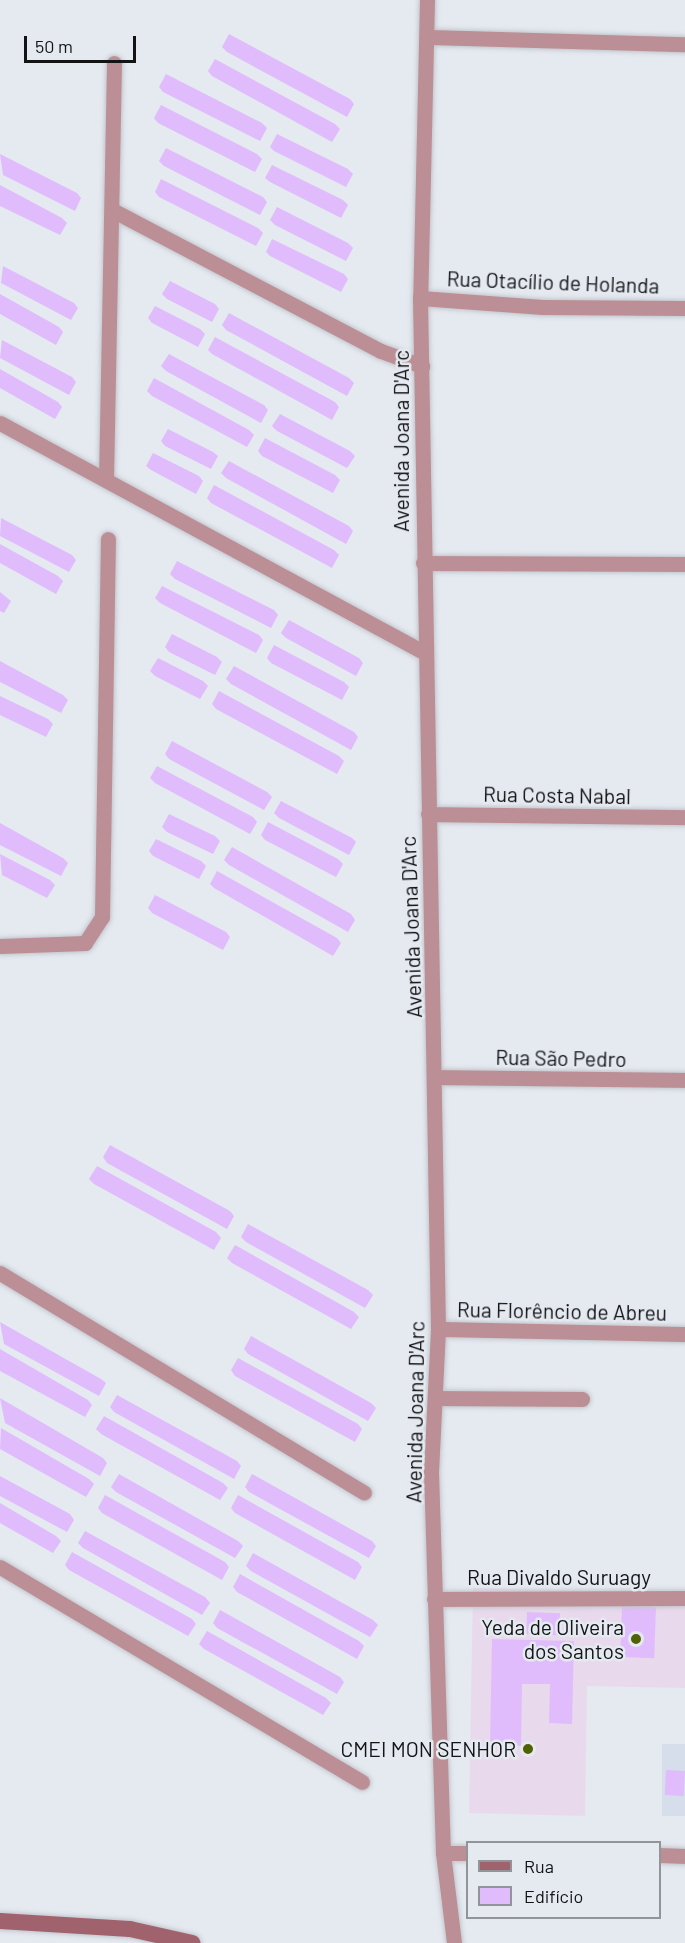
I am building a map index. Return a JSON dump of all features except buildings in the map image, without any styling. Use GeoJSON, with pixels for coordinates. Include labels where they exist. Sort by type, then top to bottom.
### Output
{"type":"FeatureCollection","features":[{"type":"Feature","properties":{"kind":"main road"},"geometry":{"type":"LineString","coordinates":[[0,1921],[130,1929],[192,1943]]}},
{"type":"Feature","properties":{"kind":"street","name":"Avenida Joana D'Arc"},"geometry":{"type":"LineString","coordinates":[[427,0],[428,37],[420,298],[424,653],[437,1077],[438,1329],[431,1472],[443,1853],[454,1943]]}},
{"type":"Feature","properties":{"kind":"street"},"geometry":{"type":"LineString","coordinates":[[428,37],[685,44]]}},
{"type":"Feature","properties":{"kind":"street"},"geometry":{"type":"LineString","coordinates":[[106,480],[114,211],[114,63]]}},
{"type":"Feature","properties":{"kind":"street"},"geometry":{"type":"LineString","coordinates":[[114,211],[381,351],[422,366]]}},
{"type":"Feature","properties":{"kind":"street","name":"Rua Otacílio de Holanda"},"geometry":{"type":"LineString","coordinates":[[420,298],[543,307],[685,308]]}},
{"type":"Feature","properties":{"kind":"street"},"geometry":{"type":"LineString","coordinates":[[0,423],[424,653]]}},
{"type":"Feature","properties":{"kind":"street"},"geometry":{"type":"LineString","coordinates":[[0,946],[85,943],[102,917],[108,539]]}},
{"type":"Feature","properties":{"kind":"street"},"geometry":{"type":"LineString","coordinates":[[423,563],[685,564]]}},
{"type":"Feature","properties":{"kind":"street","name":"Rua Costa Nabal"},"geometry":{"type":"LineString","coordinates":[[428,814],[685,817]]}},
{"type":"Feature","properties":{"kind":"street","name":"Rua São Pedro"},"geometry":{"type":"LineString","coordinates":[[437,1077],[685,1080]]}},
{"type":"Feature","properties":{"kind":"street"},"geometry":{"type":"LineString","coordinates":[[0,1273],[364,1493]]}},
{"type":"Feature","properties":{"kind":"street","name":"Rua Florêncio de Abreu"},"geometry":{"type":"LineString","coordinates":[[438,1329],[685,1334]]}},
{"type":"Feature","properties":{"kind":"street"},"geometry":{"type":"LineString","coordinates":[[436,1398],[582,1399]]}},
{"type":"Feature","properties":{"kind":"street"},"geometry":{"type":"LineString","coordinates":[[0,1567],[362,1782]]}},
{"type":"Feature","properties":{"kind":"street","name":"Rua Divaldo Suruagy"},"geometry":{"type":"LineString","coordinates":[[434,1599],[685,1598]]}},
{"type":"Feature","properties":{"kind":"street"},"geometry":{"type":"LineString","coordinates":[[443,1853],[466,1853]]}},
{"type":"Feature","properties":{"kind":"street"},"geometry":{"type":"LineString","coordinates":[[661,1855],[685,1856]]}},
{"type":"Feature","properties":{"kind":"shaded area","name":"CMEI MON SENHOR"},"geometry":{"type":"Polygon","coordinates":[[[473,1588],[685,1593],[685,1688],[587,1686],[585,1816],[469,1813],[473,1588]]]}},
{"type":"Feature","properties":{"kind":"shaded area"},"geometry":{"type":"Polygon","coordinates":[[[662,1744],[685,1744],[685,1816],[662,1816],[662,1744]]]}},
{"type":"Feature","properties":{"kind":"place","name":"Yeda de Oliveira dos Santos"},"geometry":{"type":"Point","coordinates":[636,1639]}},
{"type":"Feature","properties":{"kind":"place","name":"CMEI MON SENHOR"},"geometry":{"type":"Point","coordinates":[528,1749]}}]}
